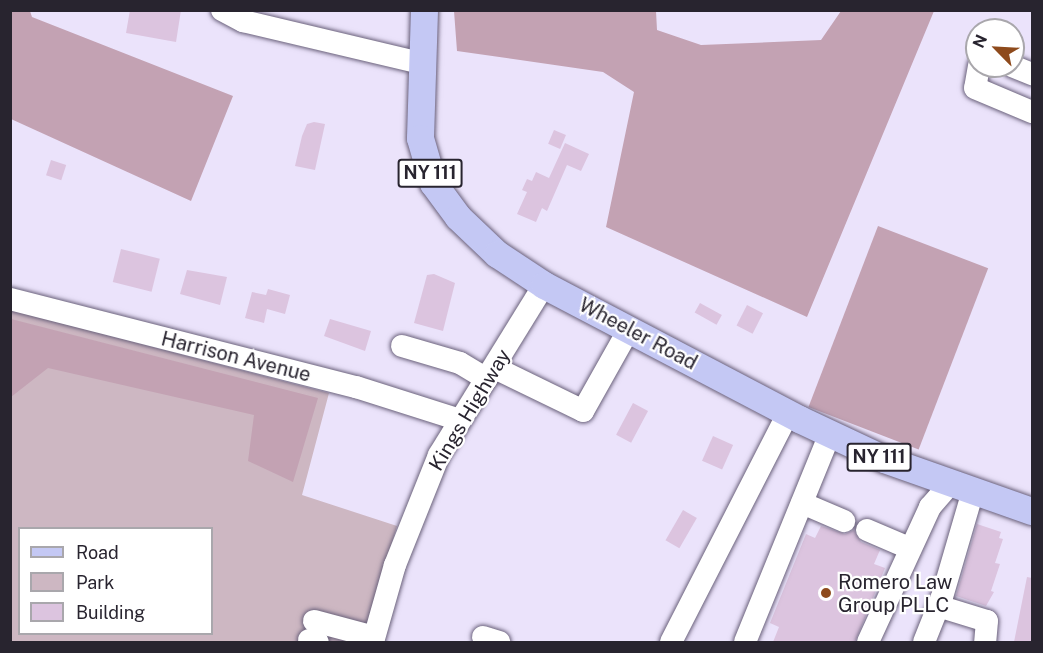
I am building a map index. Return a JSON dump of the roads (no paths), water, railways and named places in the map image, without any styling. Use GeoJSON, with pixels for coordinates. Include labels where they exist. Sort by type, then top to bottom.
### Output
{"type":"FeatureCollection","features":[{"type":"Feature","properties":{"kind":"main road","name":"Wheeler Road"},"geometry":{"type":"LineString","coordinates":[[424,10],[420,63],[420,138],[433,183],[458,218],[497,254],[544,285],[830,434],[884,459],[1032,511]]}},
{"type":"Feature","properties":{"kind":"street"},"geometry":{"type":"LineString","coordinates":[[222,10],[243,21],[420,63]]}},
{"type":"Feature","properties":{"kind":"street"},"geometry":{"type":"LineString","coordinates":[[977,78],[975,88],[1032,112]]}},
{"type":"Feature","properties":{"kind":"street","name":"Kings Highway"},"geometry":{"type":"LineString","coordinates":[[374,640],[416,508],[460,420],[544,285]]}},
{"type":"Feature","properties":{"kind":"street","name":"Harrison Avenue"},"geometry":{"type":"LineString","coordinates":[[10,299],[356,387],[460,420]]}},
{"type":"Feature","properties":{"kind":"street"},"geometry":{"type":"LineString","coordinates":[[402,346],[491,373],[583,411],[629,329]]}},
{"type":"Feature","properties":{"kind":"street"},"geometry":{"type":"LineString","coordinates":[[671,642],[788,413]]}},
{"type":"Feature","properties":{"kind":"street"},"geometry":{"type":"LineString","coordinates":[[745,642],[830,434]]}},
{"type":"Feature","properties":{"kind":"street"},"geometry":{"type":"LineString","coordinates":[[868,642],[909,548],[930,507],[962,487]]}},
{"type":"Feature","properties":{"kind":"street"},"geometry":{"type":"LineString","coordinates":[[924,642],[938,606],[962,487]]}},
{"type":"Feature","properties":{"kind":"street"},"geometry":{"type":"LineString","coordinates":[[802,503],[844,520]]}},
{"type":"Feature","properties":{"kind":"street"},"geometry":{"type":"LineString","coordinates":[[867,530],[909,548]]}},
{"type":"Feature","properties":{"kind":"street"},"geometry":{"type":"LineString","coordinates":[[938,606],[987,621],[985,642]]}},
{"type":"Feature","properties":{"kind":"street"},"geometry":{"type":"LineString","coordinates":[[314,634],[374,640]]}},
{"type":"Feature","properties":{"kind":"place","name":"Romero Law Group PLLC"},"geometry":{"type":"Point","coordinates":[826,593]}}]}
